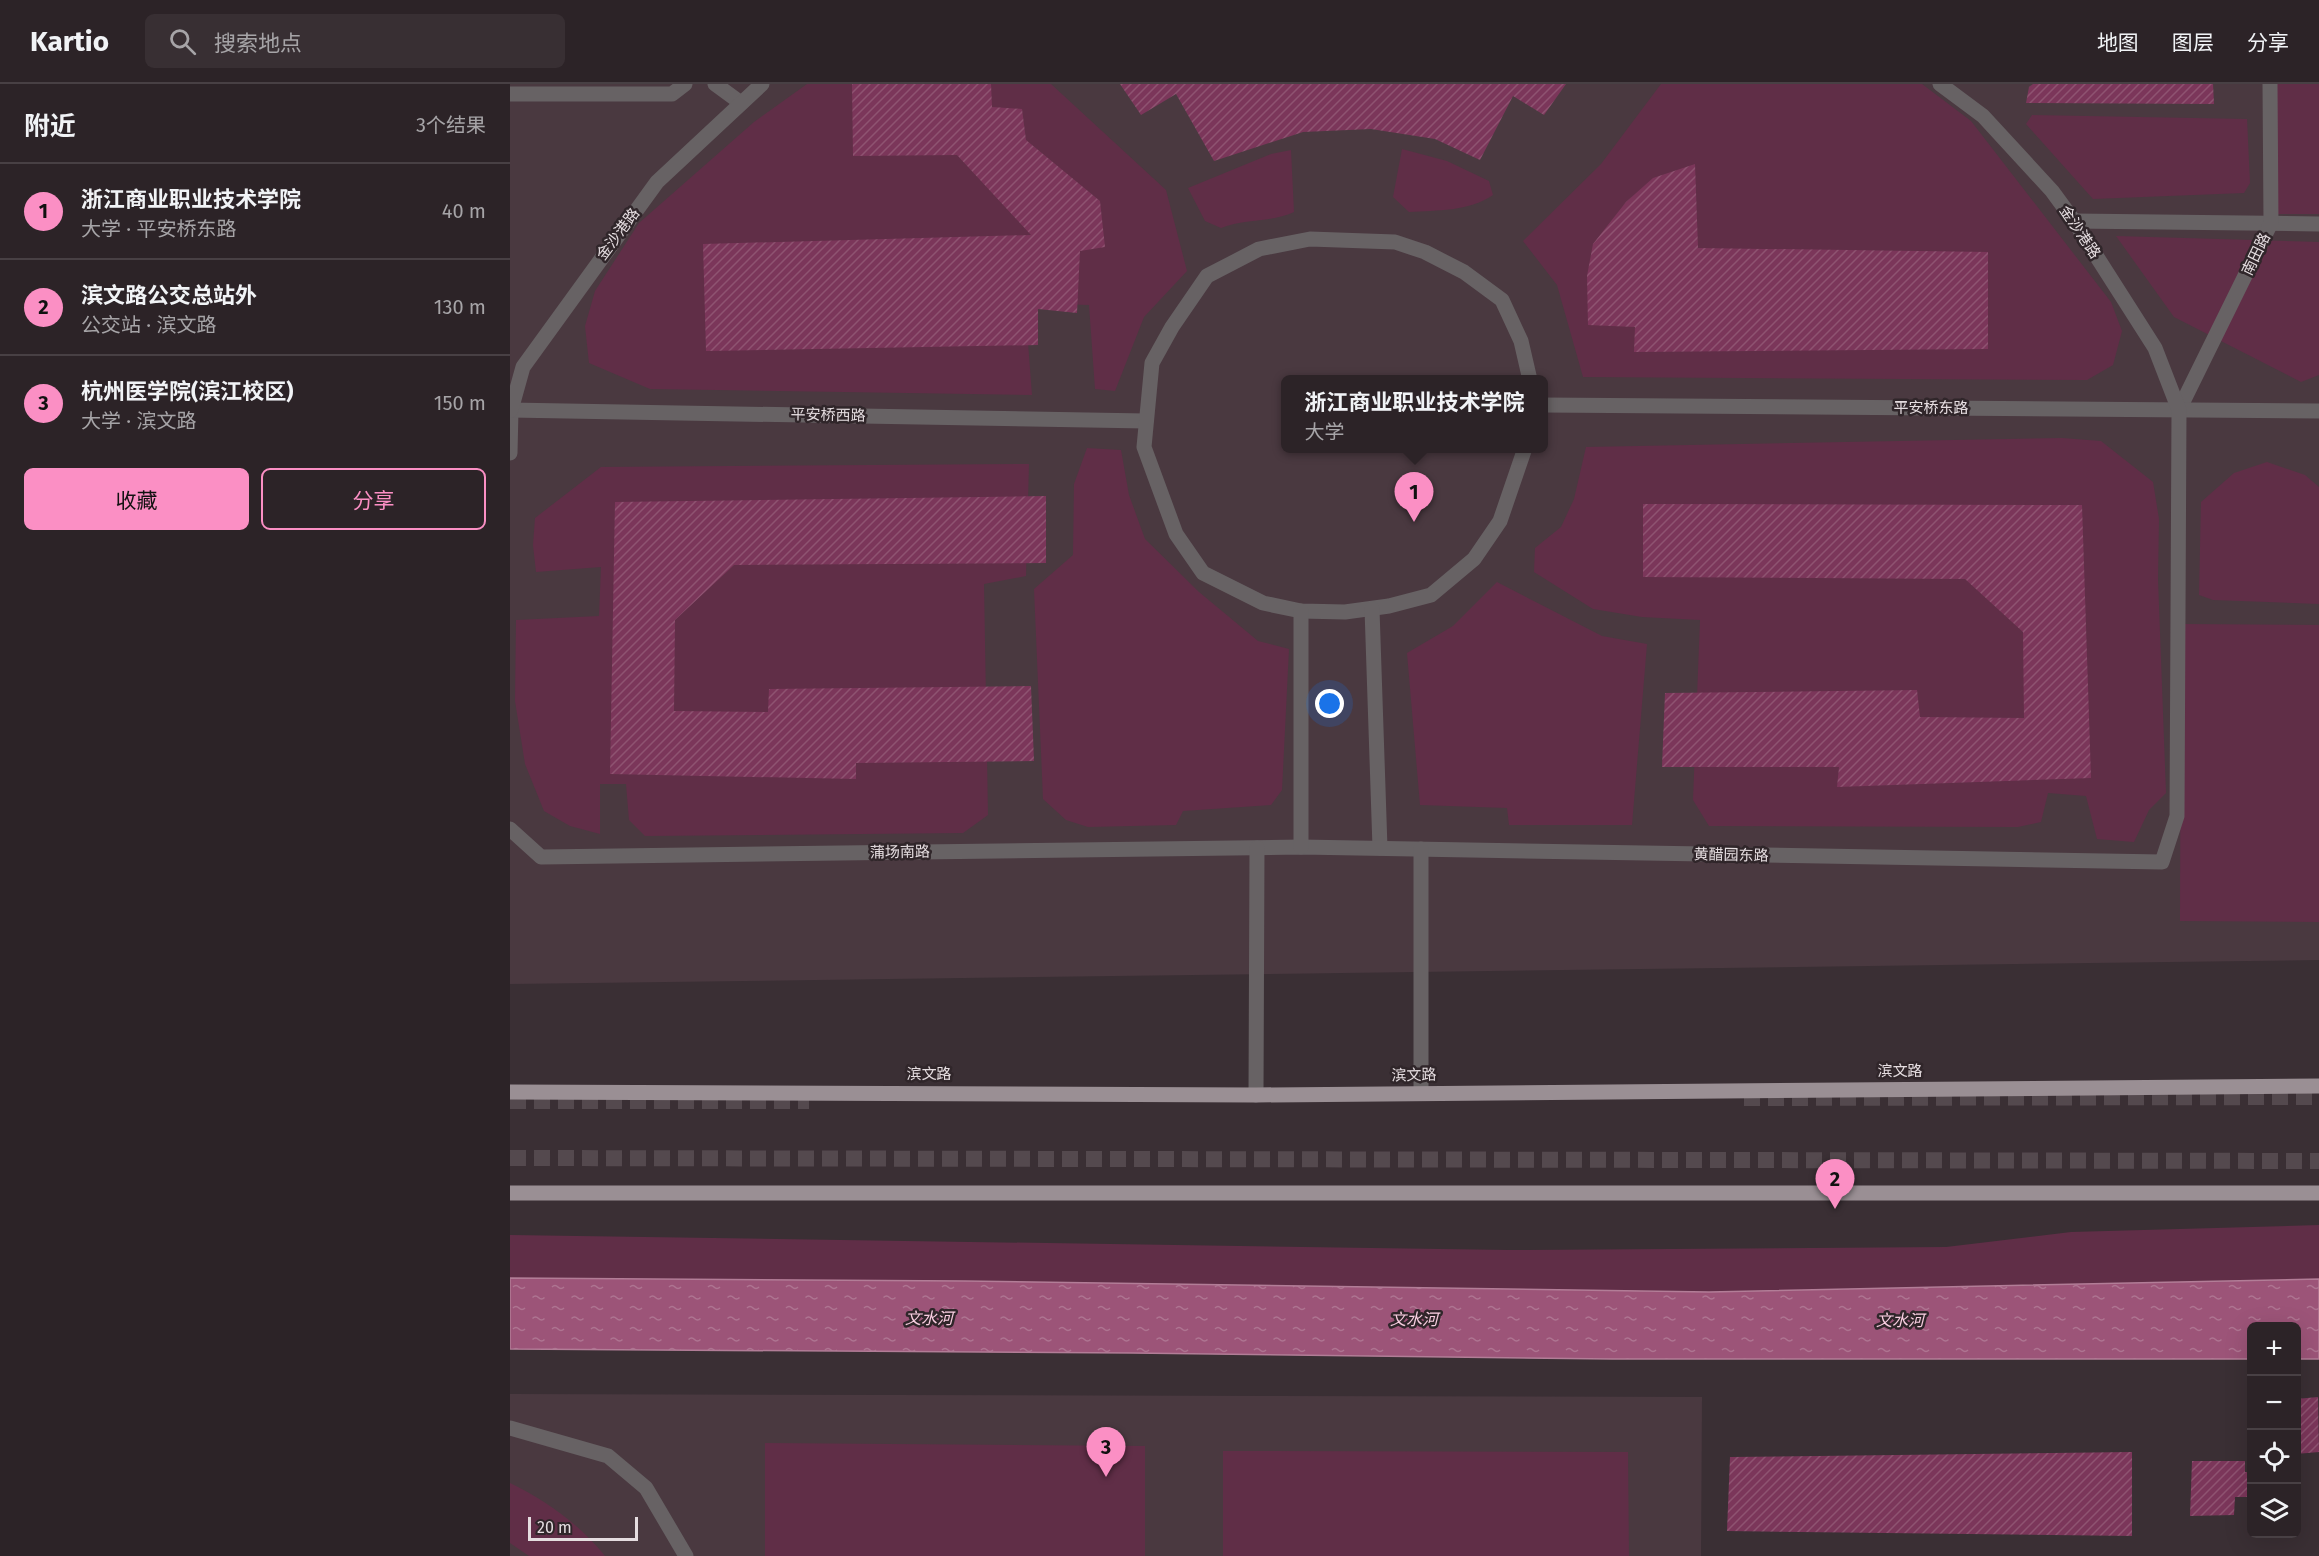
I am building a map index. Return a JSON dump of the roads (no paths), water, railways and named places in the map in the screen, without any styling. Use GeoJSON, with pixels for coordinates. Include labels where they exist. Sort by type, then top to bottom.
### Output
{"type":"FeatureCollection","features":[{"type":"Feature","properties":{"kind":"main road","name":"滨文路"},"geometry":{"type":"LineString","coordinates":[[510,1092],[1256,1095],[2319,1086]]}},
{"type":"Feature","properties":{"kind":"main road"},"geometry":{"type":"LineString","coordinates":[[510,1193],[2319,1193]]}},
{"type":"Feature","properties":{"kind":"street"},"geometry":{"type":"LineString","coordinates":[[510,94],[672,94],[685,84]]}},
{"type":"Feature","properties":{"kind":"street"},"geometry":{"type":"LineString","coordinates":[[715,84],[741,103]]}},
{"type":"Feature","properties":{"kind":"street","name":"金沙港路"},"geometry":{"type":"LineString","coordinates":[[510,453],[511,410],[523,368],[657,182],[762,84]]}},
{"type":"Feature","properties":{"kind":"street","name":"金沙港路"},"geometry":{"type":"LineString","coordinates":[[1940,84],[1983,116],[2052,191],[2074,221],[2155,348],[2179,410]]}},
{"type":"Feature","properties":{"kind":"street","name":"南田路"},"geometry":{"type":"LineString","coordinates":[[2179,410],[2271,224],[2270,84]]}},
{"type":"Feature","properties":{"kind":"street"},"geometry":{"type":"LineString","coordinates":[[2074,221],[2319,224]]}},
{"type":"Feature","properties":{"kind":"street"},"geometry":{"type":"LineString","coordinates":[[1523,453],[1500,521],[1474,559],[1431,595],[1372,609],[1345,612],[1301,611],[1263,603],[1203,573],[1176,534],[1157,488],[1144,447],[1152,363],[1172,327],[1207,276],[1259,249],[1310,239],[1395,242],[1425,252],[1464,272],[1502,300],[1521,341],[1529,375]]}},
{"type":"Feature","properties":{"kind":"street","name":"平安桥东路"},"geometry":{"type":"LineString","coordinates":[[1548,405],[2319,411]]}},
{"type":"Feature","properties":{"kind":"street","name":"平安桥西路"},"geometry":{"type":"LineString","coordinates":[[511,410],[1146,421]]}},
{"type":"Feature","properties":{"kind":"street","name":"黄醋园东路"},"geometry":{"type":"LineString","coordinates":[[1301,847],[2162,862],[2177,816],[2179,410]]}},
{"type":"Feature","properties":{"kind":"street"},"geometry":{"type":"LineString","coordinates":[[1372,609],[1380,848]]}},
{"type":"Feature","properties":{"kind":"street"},"geometry":{"type":"LineString","coordinates":[[1301,611],[1301,847]]}},
{"type":"Feature","properties":{"kind":"street","name":"蒲场南路"},"geometry":{"type":"LineString","coordinates":[[510,829],[542,857],[1301,847]]}},
{"type":"Feature","properties":{"kind":"street"},"geometry":{"type":"LineString","coordinates":[[1256,1095],[1257,848]]}},
{"type":"Feature","properties":{"kind":"street"},"geometry":{"type":"LineString","coordinates":[[1421,849],[1421,1093]]}},
{"type":"Feature","properties":{"kind":"street"},"geometry":{"type":"LineString","coordinates":[[510,1428],[608,1455],[646,1488],[686,1556]]}},
{"type":"Feature","properties":{"kind":"water","name":"文水河"},"geometry":{"type":"Polygon","coordinates":[[[510,1278],[965,1281],[1709,1292],[2319,1279],[2319,1359],[2301,1359],[2301,1322],[2247,1322],[2247,1359],[1612,1359],[510,1349],[510,1278]]]}},
{"type":"Feature","properties":{"kind":"tunnel"},"geometry":{"type":"LineString","coordinates":[[1744,1098],[2319,1097]]}},
{"type":"Feature","properties":{"kind":"tunnel"},"geometry":{"type":"LineString","coordinates":[[510,1101],[809,1101]]}},
{"type":"Feature","properties":{"kind":"tunnel"},"geometry":{"type":"LineString","coordinates":[[510,1158],[2319,1161]]}},
{"type":"Feature","properties":{"kind":"place","name":"浙江商业职业技术学院"},"geometry":{"type":"Point","coordinates":[1414,522]}},
{"type":"Feature","properties":{"kind":"place","name":"滨文路公交总站外"},"geometry":{"type":"Point","coordinates":[1835,1209]}},
{"type":"Feature","properties":{"kind":"place","name":"杭州医学院(滨江校区)"},"geometry":{"type":"Point","coordinates":[1106,1477]}}]}
